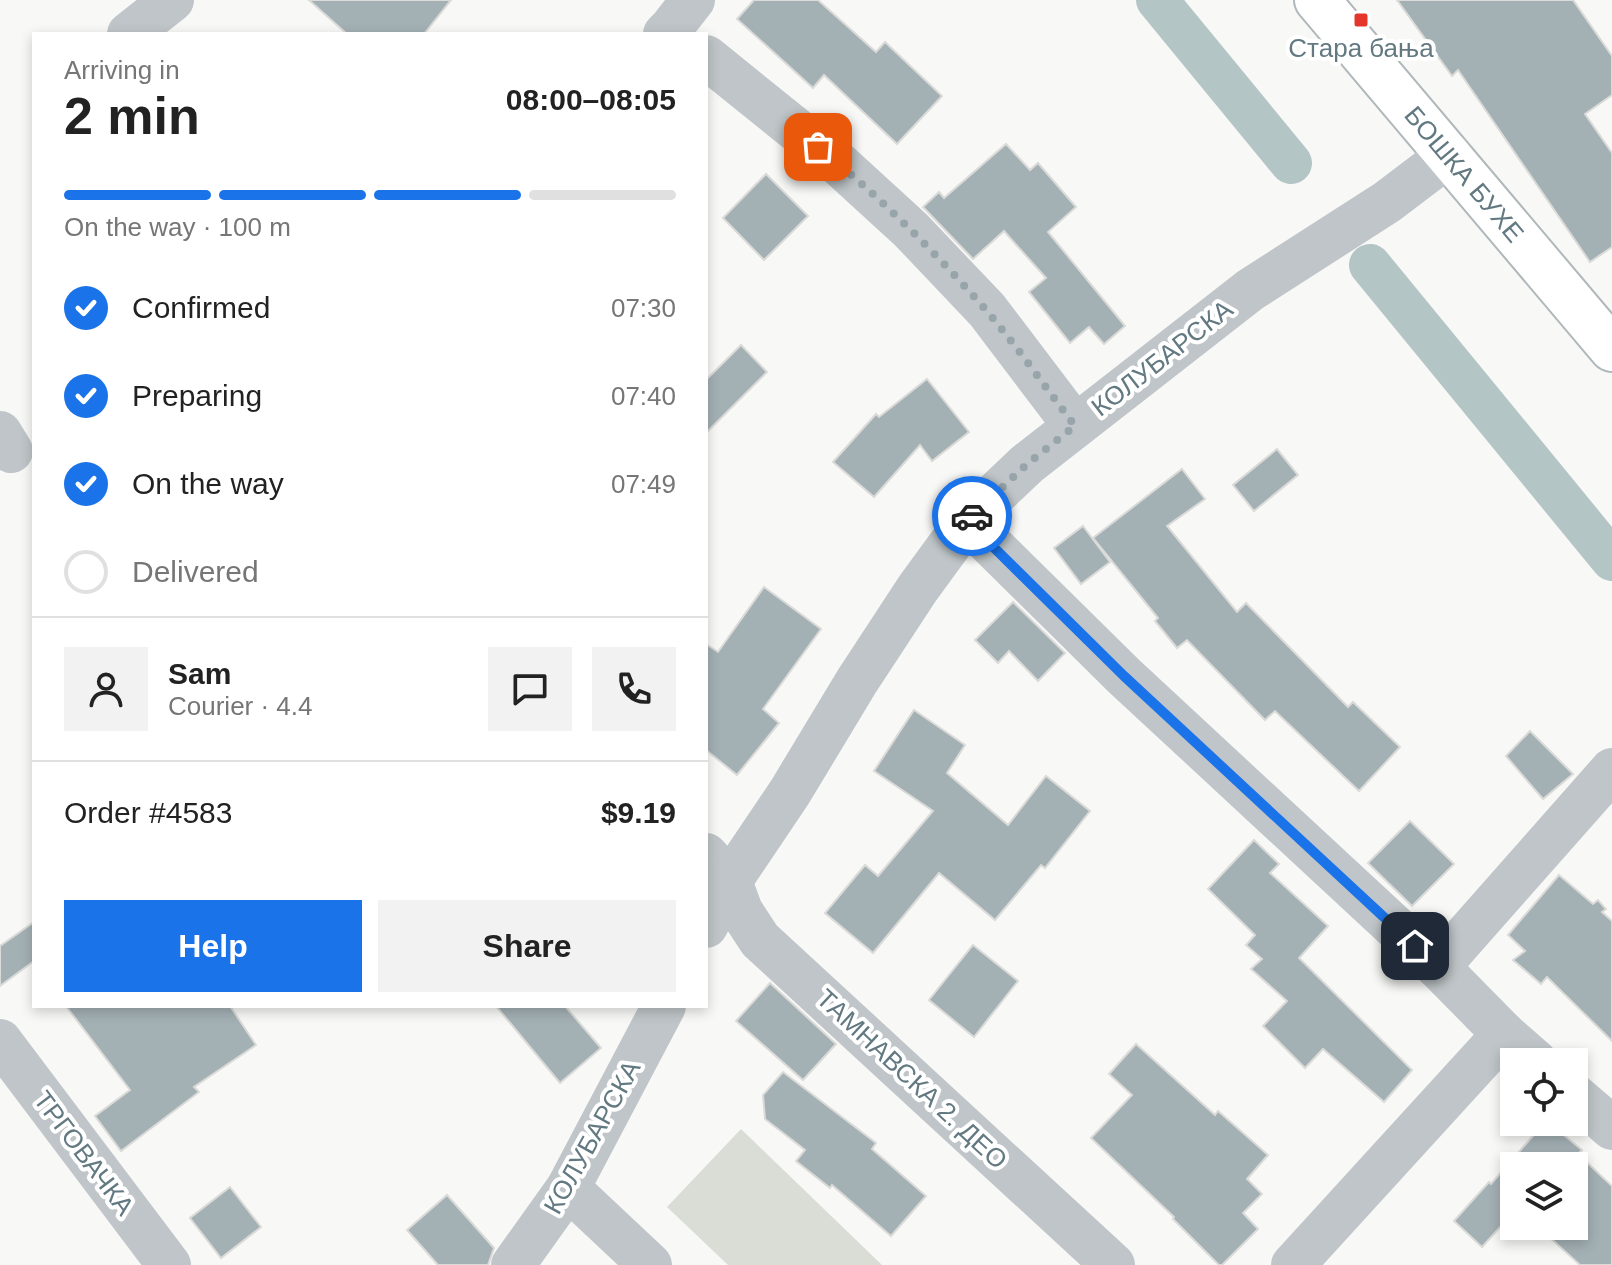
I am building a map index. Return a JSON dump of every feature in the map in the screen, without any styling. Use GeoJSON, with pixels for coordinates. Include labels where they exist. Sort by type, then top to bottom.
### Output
{"type":"FeatureCollection","features":[{"type":"Feature","properties":{"kind":"main road","name":"БОШКА БУХЕ"},"geometry":{"type":"LineString","coordinates":[[1317,0],[1612,349]]}},
{"type":"Feature","properties":{"kind":"street"},"geometry":{"type":"LineString","coordinates":[[132,32],[172,0]]}},
{"type":"Feature","properties":{"kind":"street"},"geometry":{"type":"LineString","coordinates":[[708,59],[840,165],[911,230],[987,310],[1075,426]]}},
{"type":"Feature","properties":{"kind":"street","name":"КОЛУБАРСКА"},"geometry":{"type":"LineString","coordinates":[[708,916],[718,868],[790,792],[857,681],[918,588],[967,521],[1027,464],[1250,290],[1387,202],[1449,155]]}},
{"type":"Feature","properties":{"kind":"street"},"geometry":{"type":"LineString","coordinates":[[967,521],[1124,676],[1438,967],[1520,1048]]}},
{"type":"Feature","properties":{"kind":"street"},"geometry":{"type":"LineString","coordinates":[[1438,967],[1612,770]]}},
{"type":"Feature","properties":{"kind":"street","name":"ТАМНАВСКА 2. ДЕО"},"geometry":{"type":"LineString","coordinates":[[718,868],[760,940],[1113,1265]]}},
{"type":"Feature","properties":{"kind":"street","name":"КОЛУБАРСКА"},"geometry":{"type":"LineString","coordinates":[[513,1265],[568,1188],[663,1008]]}},
{"type":"Feature","properties":{"kind":"street"},"geometry":{"type":"LineString","coordinates":[[1293,1265],[1504,1034]]}},
{"type":"Feature","properties":{"kind":"street","name":"ТРГОВАЧКА"},"geometry":{"type":"LineString","coordinates":[[0,1041],[169,1265]]}},
{"type":"Feature","properties":{"kind":"street"},"geometry":{"type":"LineString","coordinates":[[1588,1107],[1612,1128]]}},
{"type":"Feature","properties":{"kind":"street"},"geometry":{"type":"LineString","coordinates":[[568,1188],[650,1265]]}},
{"type":"Feature","properties":{"kind":"shaded area"},"geometry":{"type":"Polygon","coordinates":[[[741,1129],[882,1265],[728,1265],[667,1207],[741,1129]]]}},
{"type":"Feature","properties":{"kind":"building"},"geometry":{"type":"Polygon","coordinates":[[[309,0],[451,0],[426,32],[345,32],[309,0]]]}},
{"type":"Feature","properties":{"kind":"building"},"geometry":{"type":"Polygon","coordinates":[[[754,0],[818,0],[876,52],[885,42],[942,96],[897,144],[824,75],[813,88],[737,19],[754,0]]]}},
{"type":"Feature","properties":{"kind":"building"},"geometry":{"type":"Polygon","coordinates":[[[1397,0],[1573,0],[1612,56],[1612,95],[1585,114],[1612,153],[1612,247],[1590,262],[1458,70],[1452,76],[1397,0]]]}},
{"type":"Feature","properties":{"kind":"building"},"geometry":{"type":"Polygon","coordinates":[[[1006,144],[1030,170],[1038,163],[1076,207],[1048,232],[1125,326],[1104,344],[1089,327],[1070,343],[1029,292],[1046,278],[1004,231],[973,259],[923,207],[939,192],[944,198],[1006,144]]]}},
{"type":"Feature","properties":{"kind":"building"},"geometry":{"type":"Polygon","coordinates":[[[766,174],[808,216],[764,260],[723,218],[766,174]]]}},
{"type":"Feature","properties":{"kind":"building"},"geometry":{"type":"Polygon","coordinates":[[[741,345],[767,372],[708,431],[708,378],[741,345]]]}},
{"type":"Feature","properties":{"kind":"building"},"geometry":{"type":"Polygon","coordinates":[[[927,379],[969,432],[932,461],[920,445],[874,497],[833,462],[876,414],[879,417],[927,379]]]}},
{"type":"Feature","properties":{"kind":"building"},"geometry":{"type":"Polygon","coordinates":[[[1277,449],[1298,475],[1254,511],[1233,485],[1277,449]]]}},
{"type":"Feature","properties":{"kind":"building"},"geometry":{"type":"Polygon","coordinates":[[[1182,469],[1205,499],[1167,526],[1237,612],[1246,603],[1348,707],[1353,702],[1400,747],[1359,791],[1275,711],[1265,720],[1187,640],[1177,648],[1155,621],[1158,618],[1093,538],[1182,469]]]}},
{"type":"Feature","properties":{"kind":"building"},"geometry":{"type":"Polygon","coordinates":[[[1083,526],[1110,562],[1081,584],[1054,548],[1083,526]]]}},
{"type":"Feature","properties":{"kind":"building"},"geometry":{"type":"Polygon","coordinates":[[[764,587],[821,629],[763,709],[779,723],[737,775],[708,752],[708,645],[718,652],[764,587]]]}},
{"type":"Feature","properties":{"kind":"building"},"geometry":{"type":"Polygon","coordinates":[[[1013,602],[1065,653],[1038,681],[1009,651],[998,663],[975,640],[1013,602]]]}},
{"type":"Feature","properties":{"kind":"building"},"geometry":{"type":"Polygon","coordinates":[[[914,710],[965,745],[947,773],[1008,825],[1046,776],[1090,811],[1045,868],[1041,865],[995,920],[939,873],[873,953],[825,913],[865,865],[878,876],[933,811],[874,771],[914,710]]]}},
{"type":"Feature","properties":{"kind":"building"},"geometry":{"type":"Polygon","coordinates":[[[1530,731],[1573,774],[1543,799],[1506,756],[1530,731]]]}},
{"type":"Feature","properties":{"kind":"building"},"geometry":{"type":"Polygon","coordinates":[[[1410,821],[1454,864],[1412,906],[1368,863],[1410,821]]]}},
{"type":"Feature","properties":{"kind":"building"},"geometry":{"type":"Polygon","coordinates":[[[1254,840],[1279,864],[1270,873],[1328,926],[1299,958],[1412,1070],[1384,1102],[1323,1049],[1305,1068],[1263,1026],[1287,1001],[1251,969],[1262,959],[1246,945],[1255,935],[1208,889],[1254,840]]]}},
{"type":"Feature","properties":{"kind":"building"},"geometry":{"type":"Polygon","coordinates":[[[1559,875],[1593,904],[1598,900],[1606,909],[1602,912],[1612,921],[1612,1041],[1547,977],[1541,984],[1513,960],[1525,951],[1508,935],[1559,875]]]}},
{"type":"Feature","properties":{"kind":"building"},"geometry":{"type":"Polygon","coordinates":[[[32,923],[32,962],[0,986],[0,946],[32,923]]]}},
{"type":"Feature","properties":{"kind":"building"},"geometry":{"type":"Polygon","coordinates":[[[973,945],[1018,981],[974,1037],[929,1000],[973,945]]]}},
{"type":"Feature","properties":{"kind":"building"},"geometry":{"type":"Polygon","coordinates":[[[770,983],[836,1044],[803,1080],[736,1021],[770,983]]]}},
{"type":"Feature","properties":{"kind":"building"},"geometry":{"type":"Polygon","coordinates":[[[68,1008],[231,1008],[256,1045],[194,1087],[199,1092],[121,1151],[95,1116],[130,1090],[68,1008]]]}},
{"type":"Feature","properties":{"kind":"building"},"geometry":{"type":"Polygon","coordinates":[[[498,1008],[567,1008],[601,1048],[560,1083],[498,1008]]]}},
{"type":"Feature","properties":{"kind":"building"},"geometry":{"type":"Polygon","coordinates":[[[1136,1044],[1215,1115],[1218,1111],[1268,1155],[1247,1179],[1262,1194],[1243,1213],[1258,1229],[1222,1265],[1091,1138],[1132,1095],[1109,1074],[1136,1044]]]}},
{"type":"Feature","properties":{"kind":"building"},"geometry":{"type":"Polygon","coordinates":[[[783,1072],[876,1143],[872,1149],[926,1196],[891,1236],[832,1185],[830,1188],[796,1161],[805,1150],[765,1119],[763,1095],[783,1072]]]}},
{"type":"Feature","properties":{"kind":"building"},"geometry":{"type":"Polygon","coordinates":[[[1533,1136],[1565,1136],[1582,1150],[1580,1152],[1519,1152],[1533,1136]]]}},
{"type":"Feature","properties":{"kind":"building"},"geometry":{"type":"Polygon","coordinates":[[[1588,1163],[1612,1186],[1612,1265],[1580,1265],[1552,1240],[1588,1240],[1588,1163]]]}},
{"type":"Feature","properties":{"kind":"building"},"geometry":{"type":"Polygon","coordinates":[[[1500,1174],[1500,1227],[1482,1247],[1454,1221],[1489,1182],[1491,1184],[1500,1174]]]}},
{"type":"Feature","properties":{"kind":"building"},"geometry":{"type":"Polygon","coordinates":[[[230,1187],[261,1227],[221,1258],[190,1218],[230,1187]]]}},
{"type":"Feature","properties":{"kind":"building"},"geometry":{"type":"Polygon","coordinates":[[[447,1195],[494,1248],[488,1265],[438,1265],[407,1230],[447,1195]]]}},
{"type":"Feature","properties":{"kind":"waterway"},"geometry":{"type":"LineString","coordinates":[[1157,0],[1291,163]]}},
{"type":"Feature","properties":{"kind":"waterway"},"geometry":{"type":"LineString","coordinates":[[1370,265],[1612,560]]}},
{"type":"Feature","properties":{"kind":"way so far"},"geometry":{"type":"LineString","coordinates":[[818,147],[911,230],[987,310],[1075,426],[1027,464],[972,516]]}},
{"type":"Feature","properties":{"kind":"place","name":"Стара бања"},"geometry":{"type":"Point","coordinates":[1361,20]}},
{"type":"Feature","properties":{"kind":"route"},"geometry":{"type":"LineString","coordinates":[[972,516],[967,521],[1124,676],[1415,946]]}}]}
